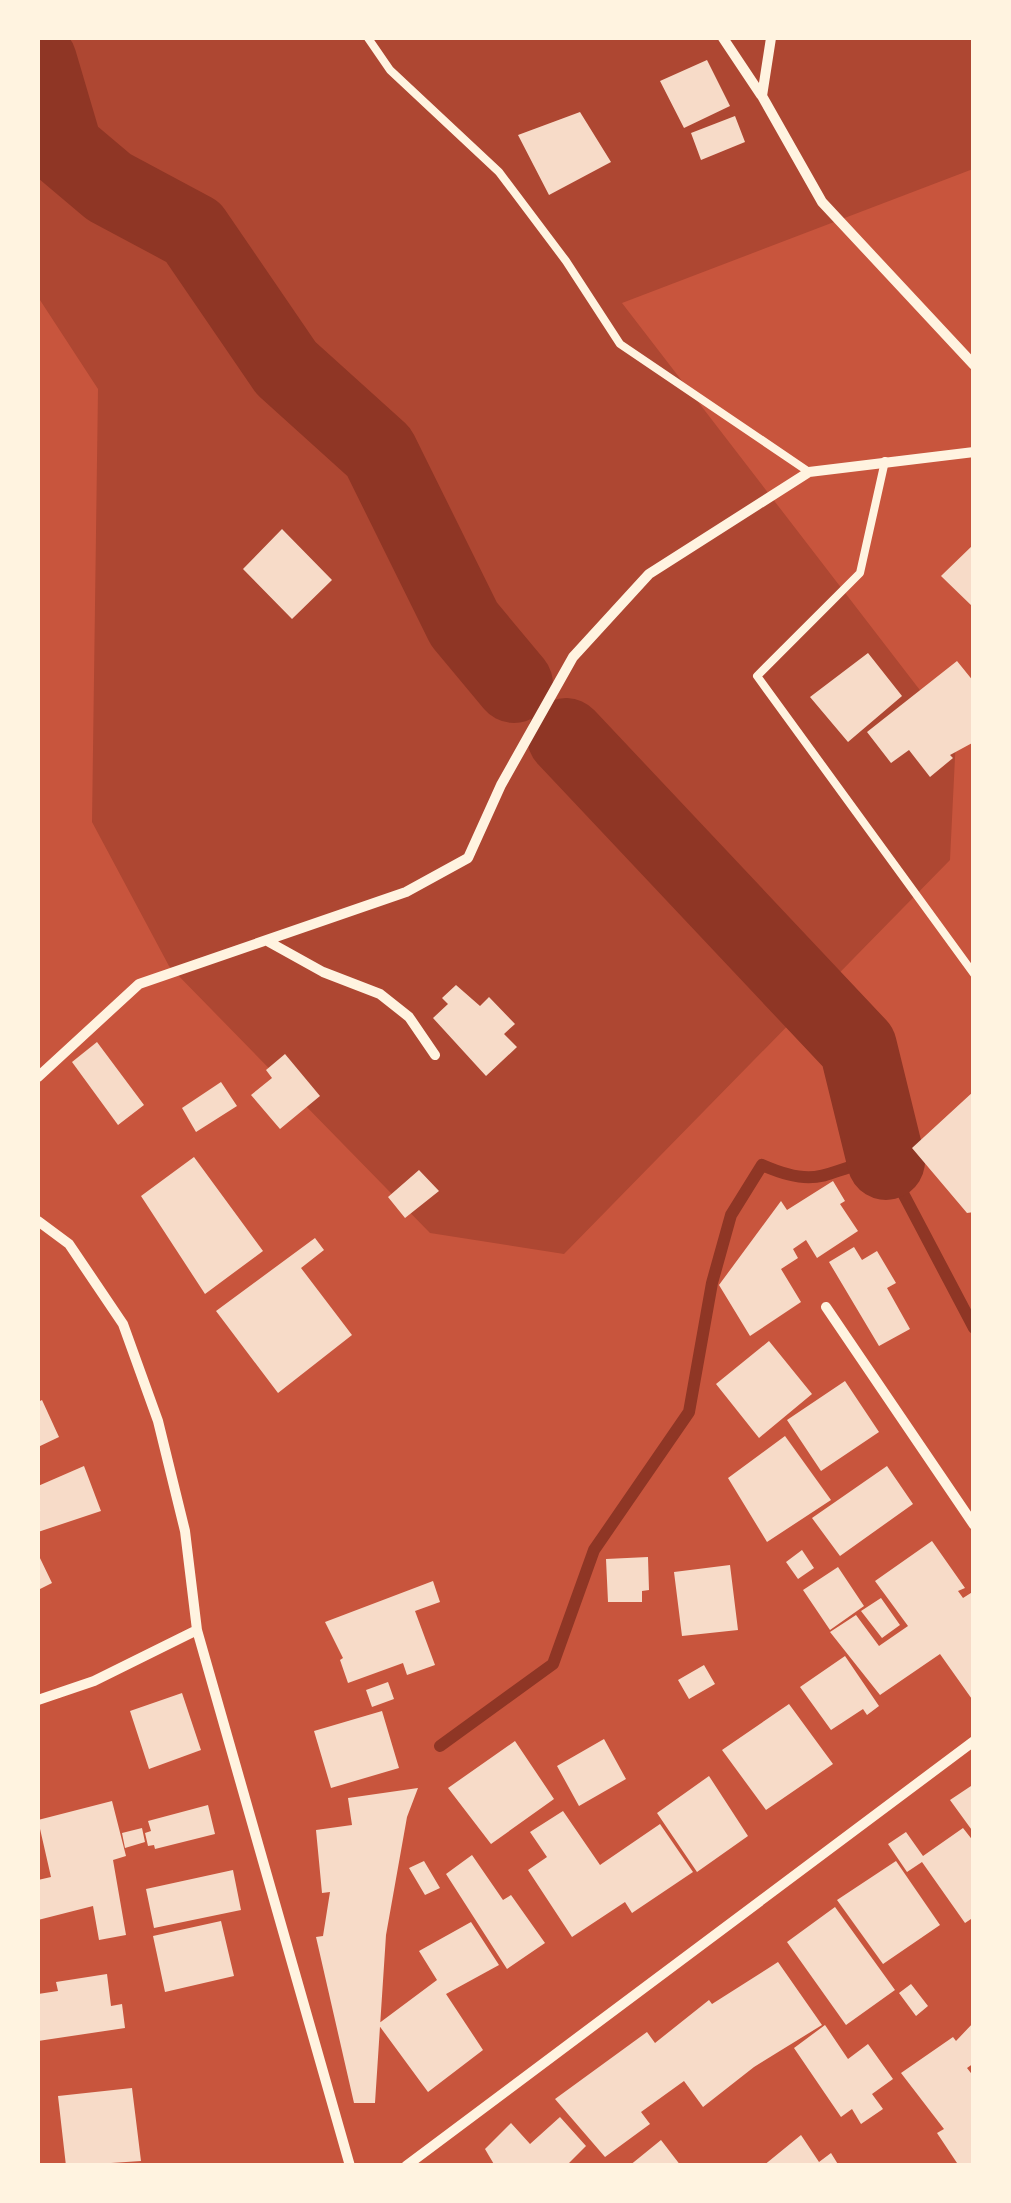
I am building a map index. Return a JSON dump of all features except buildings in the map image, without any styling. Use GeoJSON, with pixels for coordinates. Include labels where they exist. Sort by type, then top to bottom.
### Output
{"type":"FeatureCollection","features":[{"type":"Feature","properties":{"kind":"street"},"geometry":{"type":"LineString","coordinates":[[723,38],[762,96],[822,202],[974,364]]}},
{"type":"Feature","properties":{"kind":"street"},"geometry":{"type":"LineString","coordinates":[[762,96],[770,38]]}},
{"type":"Feature","properties":{"kind":"street"},"geometry":{"type":"LineString","coordinates":[[38,1078],[139,984],[406,892],[468,858],[502,785],[573,657],[649,574],[809,472],[974,452]]}},
{"type":"Feature","properties":{"kind":"street"},"geometry":{"type":"LineString","coordinates":[[269,942],[324,972],[380,994],[409,1017],[436,1056]]}},
{"type":"Feature","properties":{"kind":"street"},"geometry":{"type":"LineString","coordinates":[[38,1221],[70,1244],[123,1324],[158,1421],[186,1531],[197,1630],[350,2166]]}},
{"type":"Feature","properties":{"kind":"street"},"geometry":{"type":"LineString","coordinates":[[826,1307],[974,1525]]}},
{"type":"Feature","properties":{"kind":"street"},"geometry":{"type":"LineString","coordinates":[[38,1700],[94,1681],[197,1630]]}},
{"type":"Feature","properties":{"kind":"street"},"geometry":{"type":"LineString","coordinates":[[406,2166],[974,1741]]}},
{"type":"Feature","properties":{"kind":"lane"},"geometry":{"type":"LineString","coordinates":[[368,38],[390,70],[498,172],[566,260],[620,344],[809,472]]}},
{"type":"Feature","properties":{"kind":"lane"},"geometry":{"type":"LineString","coordinates":[[885,461],[860,573],[756,676],[974,974]]}},
{"type":"Feature","properties":{"kind":"shaded area"},"geometry":{"type":"Polygon","coordinates":[[[38,38],[973,38],[973,169],[622,303],[956,737],[950,860],[564,1254],[430,1233],[169,966],[92,822],[98,389],[38,297],[38,38]]]}},
{"type":"Feature","properties":{"kind":"waterway"},"geometry":{"type":"LineString","coordinates":[[38,61],[64,149],[109,187],[193,232],[286,368],[379,452],[464,624],[514,684]]}},
{"type":"Feature","properties":{"kind":"waterway"},"geometry":{"type":"LineString","coordinates":[[566,737],[858,1047],[886,1161]]}},
{"type":"Feature","properties":{"kind":"waterway"},"geometry":{"type":"LineString","coordinates":[[440,1746],[553,1664],[594,1550],[689,1412],[712,1283],[731,1215],[762,1165],[801,1177],[815,1177],[886,1161],[974,1328]]}}]}
